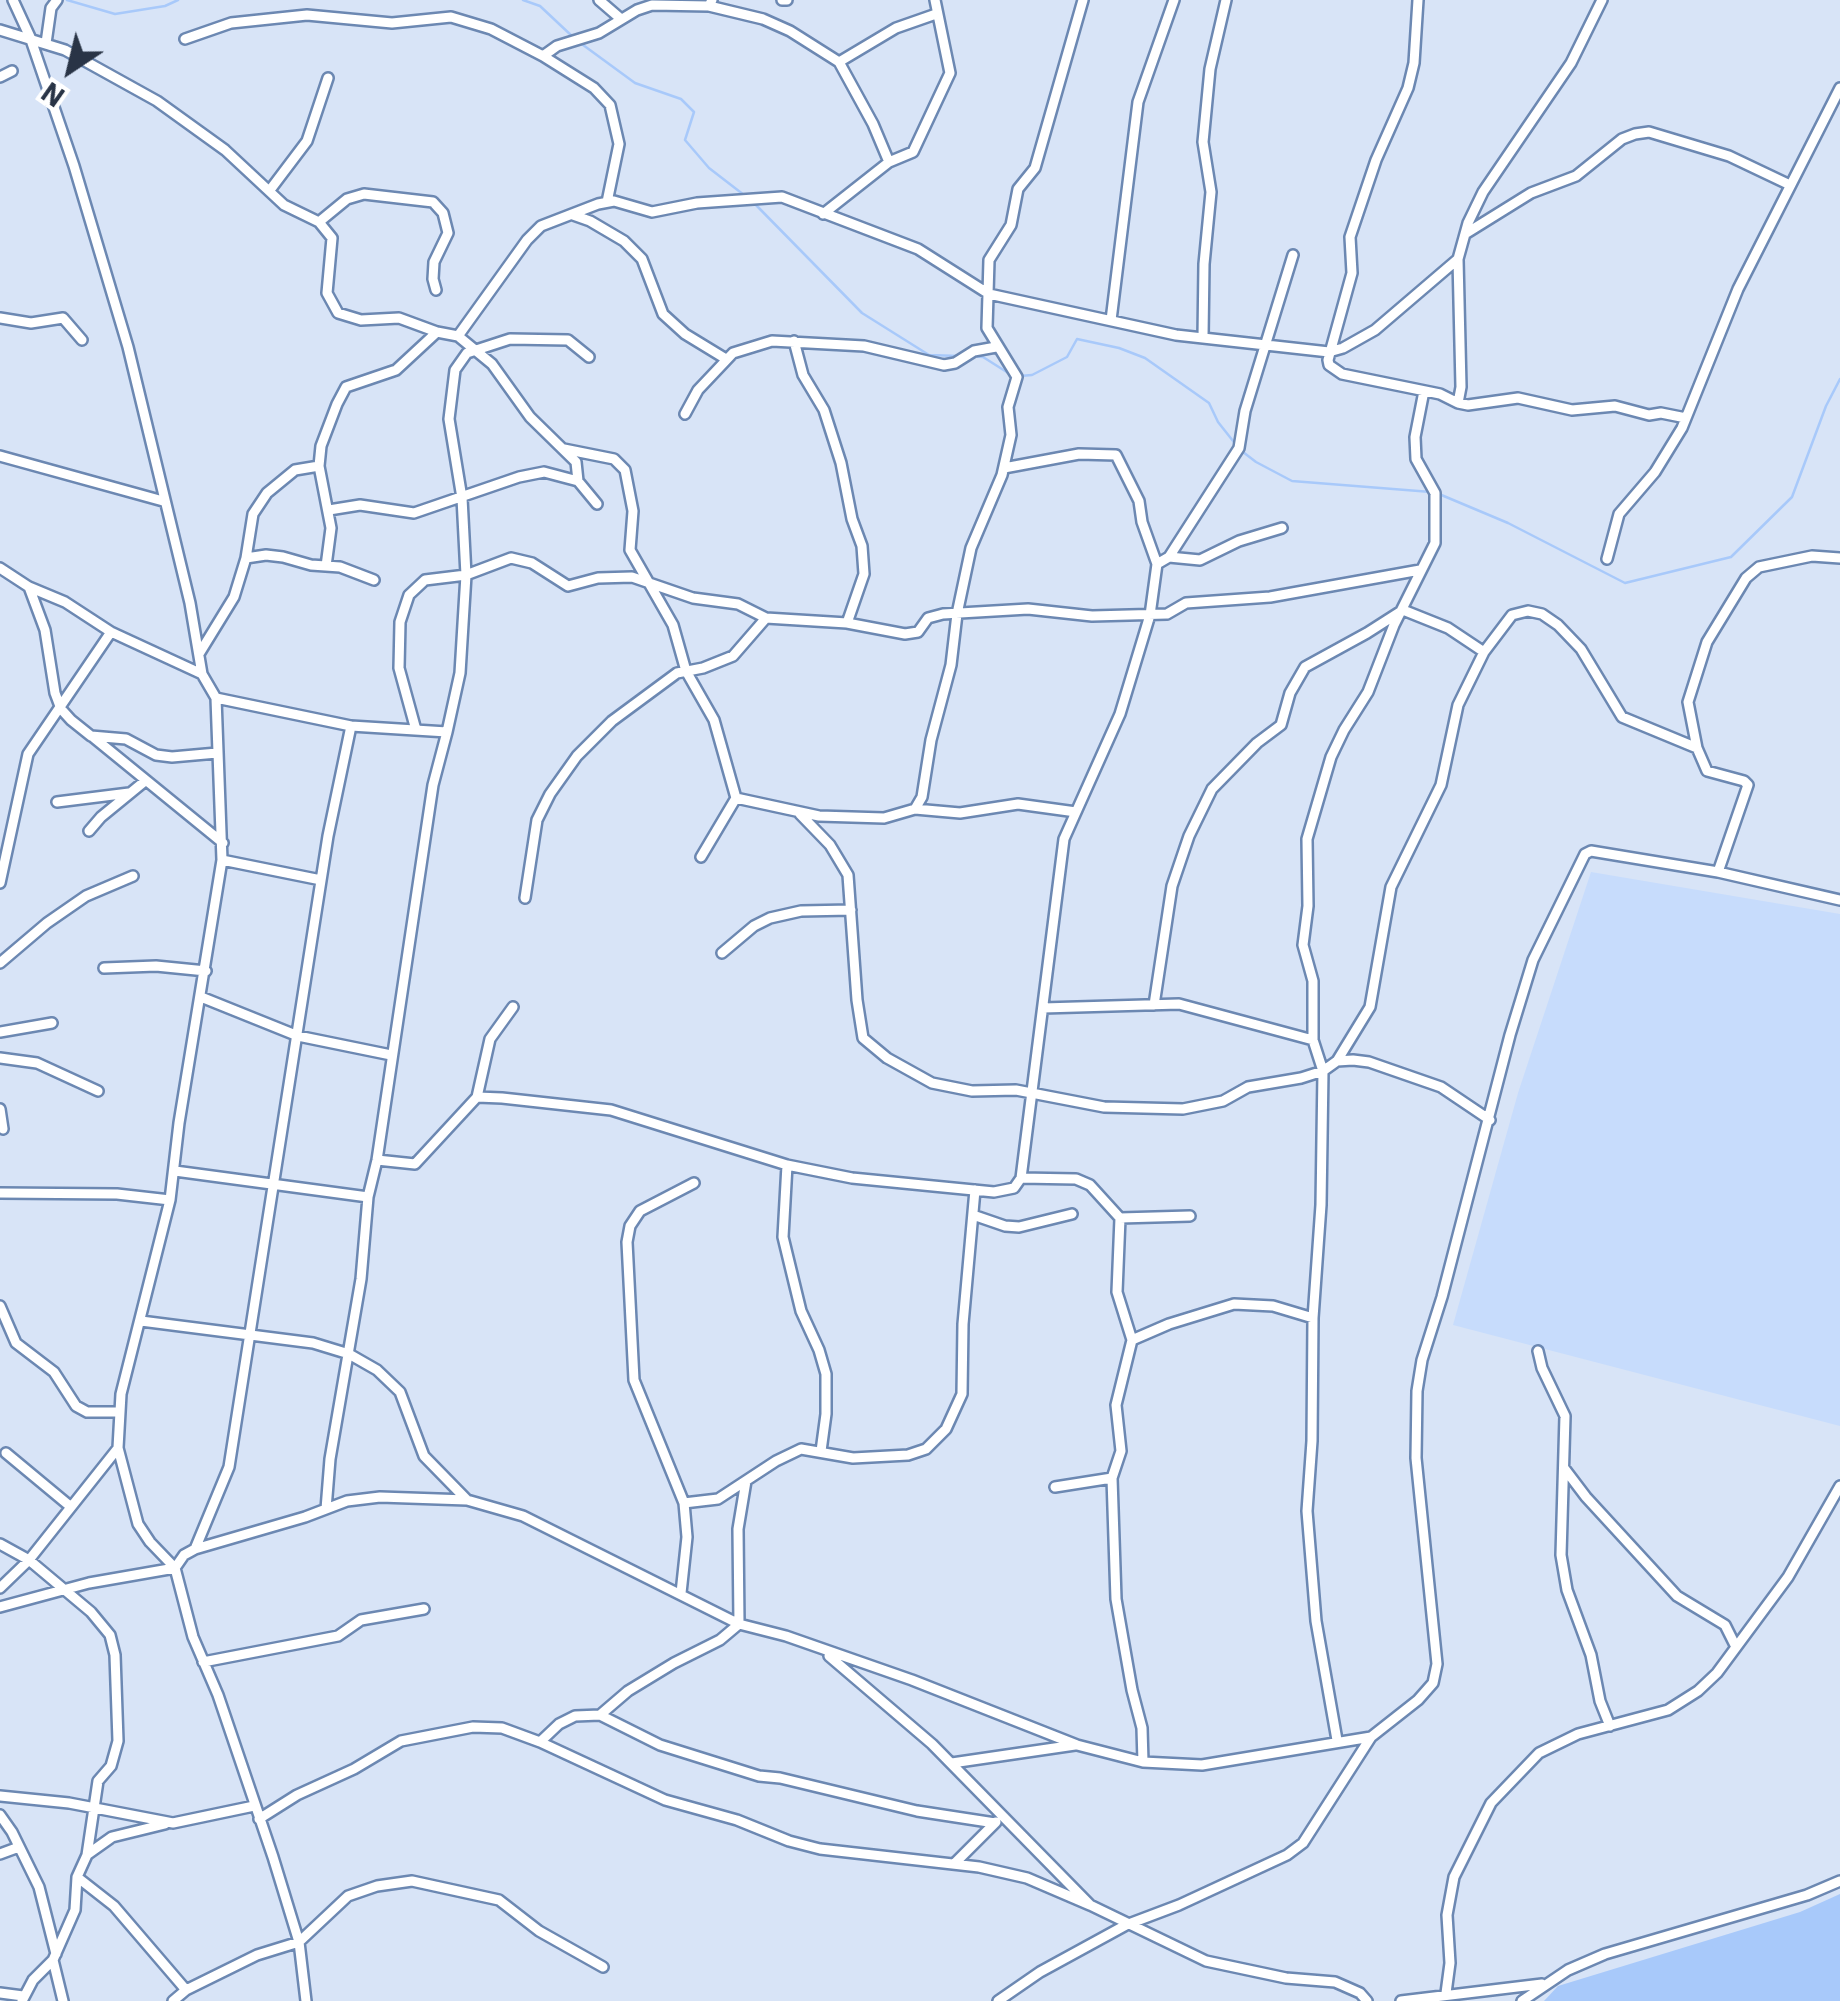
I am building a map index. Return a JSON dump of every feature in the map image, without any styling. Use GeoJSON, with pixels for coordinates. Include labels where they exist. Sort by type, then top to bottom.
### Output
{"type":"FeatureCollection","features":[{"type":"Feature","properties":{"kind":"street"},"geometry":{"type":"LineString","coordinates":[[14,0],[74,166],[128,347],[190,603],[202,674],[216,698],[222,860],[170,1200],[119,1412],[118,1448],[138,1524],[175,1568],[203,1662],[218,1694],[299,1942],[306,2001]]}},
{"type":"Feature","properties":{"kind":"street"},"geometry":{"type":"LineString","coordinates":[[46,44],[50,8],[57,0]]}},
{"type":"Feature","properties":{"kind":"street"},"geometry":{"type":"LineString","coordinates":[[599,0],[621,19]]}},
{"type":"Feature","properties":{"kind":"street"},"geometry":{"type":"LineString","coordinates":[[823,214],[888,162],[913,152],[950,73],[935,0]]}},
{"type":"Feature","properties":{"kind":"street"},"geometry":{"type":"LineString","coordinates":[[915,809],[922,797],[951,666],[956,614],[974,540],[1004,468],[1010,434],[1009,397],[1017,376],[987,328],[988,260],[1012,225],[1018,189],[1036,168],[1083,0]]}},
{"type":"Feature","properties":{"kind":"street"},"geometry":{"type":"LineString","coordinates":[[1111,320],[1138,102],[1174,0]]}},
{"type":"Feature","properties":{"kind":"street"},"geometry":{"type":"LineString","coordinates":[[1203,337],[1204,264],[1211,192],[1203,142],[1210,70],[1226,0]]}},
{"type":"Feature","properties":{"kind":"street"},"geometry":{"type":"LineString","coordinates":[[1418,0],[1411,76],[1350,237],[1352,273],[1328,366],[1342,374],[1424,391],[1468,405],[1518,398],[1572,410],[1615,406],[1650,415],[1686,418]]}},
{"type":"Feature","properties":{"kind":"street"},"geometry":{"type":"LineString","coordinates":[[1458,403],[1458,259],[1465,234],[1477,203],[1570,63],[1602,0]]}},
{"type":"Feature","properties":{"kind":"street"},"geometry":{"type":"LineString","coordinates":[[544,56],[558,46],[599,33],[652,6],[710,3],[763,19],[839,62],[873,124],[888,162]]}},
{"type":"Feature","properties":{"kind":"street"},"geometry":{"type":"LineString","coordinates":[[839,62],[896,28],[936,14]]}},
{"type":"Feature","properties":{"kind":"street"},"geometry":{"type":"LineString","coordinates":[[185,39],[232,23],[289,16],[392,23],[451,17],[491,29],[544,56],[594,88],[610,105],[620,144],[607,202]]}},
{"type":"Feature","properties":{"kind":"street"},"geometry":{"type":"LineString","coordinates":[[0,30],[84,59],[174,111],[225,150],[284,205],[319,222],[332,238],[328,293],[338,313],[361,320],[399,318],[458,336],[475,348],[530,418],[576,462],[578,481],[596,504]]}},
{"type":"Feature","properties":{"kind":"street"},"geometry":{"type":"LineString","coordinates":[[0,77],[12,71]]}},
{"type":"Feature","properties":{"kind":"street"},"geometry":{"type":"LineString","coordinates":[[270,190],[307,141],[328,78]]}},
{"type":"Feature","properties":{"kind":"street"},"geometry":{"type":"LineString","coordinates":[[1607,559],[1619,514],[1656,472],[1686,418],[1728,310],[1840,88]]}},
{"type":"Feature","properties":{"kind":"street"},"geometry":{"type":"LineString","coordinates":[[1465,234],[1532,193],[1576,176],[1622,139],[1635,134],[1649,132],[1729,156],[1790,185]]}},
{"type":"Feature","properties":{"kind":"street"},"geometry":{"type":"LineString","coordinates":[[319,222],[346,199],[364,194],[434,202],[443,213],[448,234],[434,262],[432,279],[436,290]]}},
{"type":"Feature","properties":{"kind":"street"},"geometry":{"type":"LineString","coordinates":[[458,336],[527,240],[542,226],[607,202],[652,212],[697,203],[782,197],[918,249],[989,294],[1163,332],[1329,352],[1375,330],[1458,259]]}},
{"type":"Feature","properties":{"kind":"street"},"geometry":{"type":"LineString","coordinates":[[572,216],[590,221],[624,241],[642,258],[663,314],[685,334],[726,359]]}},
{"type":"Feature","properties":{"kind":"street"},"geometry":{"type":"LineString","coordinates":[[1158,564],[1169,557],[1239,448],[1244,410],[1294,255]]}},
{"type":"Feature","properties":{"kind":"street"},"geometry":{"type":"LineString","coordinates":[[0,318],[31,323],[62,318],[82,340]]}},
{"type":"Feature","properties":{"kind":"street"},"geometry":{"type":"LineString","coordinates":[[326,566],[331,528],[319,466],[326,432],[346,387],[396,370],[436,332]]}},
{"type":"Feature","properties":{"kind":"street"},"geometry":{"type":"LineString","coordinates":[[326,1509],[368,1198],[433,785],[460,673],[466,574],[462,498],[448,419],[450,398],[459,361],[475,348],[510,339],[562,339],[573,342],[588,357]]}},
{"type":"Feature","properties":{"kind":"street"},"geometry":{"type":"LineString","coordinates":[[685,414],[698,390],[736,350],[772,341],[864,346],[944,365],[974,350],[996,347]]}},
{"type":"Feature","properties":{"kind":"street"},"geometry":{"type":"LineString","coordinates":[[794,341],[796,360],[817,395],[841,463],[852,519],[862,546],[864,574],[847,623]]}},
{"type":"Feature","properties":{"kind":"street"},"geometry":{"type":"LineString","coordinates":[[1338,1740],[1322,1665],[1308,1511],[1313,1318],[1321,1205],[1322,1071],[1313,1040],[1312,981],[1303,945],[1308,906],[1308,838],[1331,758],[1368,692],[1436,538],[1435,493],[1416,460],[1415,437],[1424,391]]}},
{"type":"Feature","properties":{"kind":"street"},"geometry":{"type":"LineString","coordinates":[[564,449],[600,454],[621,464],[633,511],[630,550],[673,625],[686,671],[714,720],[736,798],[702,857]]}},
{"type":"Feature","properties":{"kind":"street"},"geometry":{"type":"LineString","coordinates":[[477,1097],[611,1110],[787,1165],[852,1178],[1008,1190],[1021,1178],[1064,839],[1120,714],[1150,615],[1158,564],[1138,501],[1116,454],[1078,454],[1004,468]]}},
{"type":"Feature","properties":{"kind":"street"},"geometry":{"type":"LineString","coordinates":[[0,456],[164,501]]}},
{"type":"Feature","properties":{"kind":"street"},"geometry":{"type":"LineString","coordinates":[[199,654],[234,597],[254,514],[267,493],[295,470],[319,466]]}},
{"type":"Feature","properties":{"kind":"street"},"geometry":{"type":"LineString","coordinates":[[329,510],[360,505],[414,513],[532,474],[555,473],[578,481]]}},
{"type":"Feature","properties":{"kind":"street"},"geometry":{"type":"LineString","coordinates":[[1169,557],[1200,560],[1239,541],[1282,528]]}},
{"type":"Feature","properties":{"kind":"street"},"geometry":{"type":"LineString","coordinates":[[246,558],[266,554],[340,567],[374,580]]}},
{"type":"Feature","properties":{"kind":"street"},"geometry":{"type":"LineString","coordinates":[[1718,872],[1748,785],[1706,770],[1697,748],[1689,695],[1707,642],[1746,578],[1759,567],[1812,556],[1840,558]]}},
{"type":"Feature","properties":{"kind":"street"},"geometry":{"type":"LineString","coordinates":[[416,730],[398,668],[398,638],[409,595],[425,580],[466,574],[511,558],[522,558],[568,586],[632,576],[692,598],[738,604],[766,618],[847,623],[904,634],[918,632],[933,615],[1028,609],[1092,616],[1150,615],[1175,612],[1186,604],[1270,597],[1420,570]]}},
{"type":"Feature","properties":{"kind":"street"},"geometry":{"type":"LineString","coordinates":[[0,568],[110,632],[202,674]]}},
{"type":"Feature","properties":{"kind":"street"},"geometry":{"type":"LineString","coordinates":[[29,587],[44,630],[61,709],[223,843]]}},
{"type":"Feature","properties":{"kind":"street"},"geometry":{"type":"LineString","coordinates":[[1402,610],[1448,628],[1484,652]]}},
{"type":"Feature","properties":{"kind":"street"},"geometry":{"type":"LineString","coordinates":[[1154,1005],[1172,886],[1189,836],[1212,788],[1281,725],[1290,692],[1305,667],[1402,610]]}},
{"type":"Feature","properties":{"kind":"street"},"geometry":{"type":"LineString","coordinates":[[800,814],[845,866],[852,910],[857,1000],[866,1043],[916,1075],[950,1089],[1033,1092],[1104,1107],[1184,1109],[1223,1101],[1248,1087],[1322,1071],[1337,1061],[1370,1007],[1391,887],[1441,784],[1458,704],[1484,652],[1512,615],[1528,611],[1558,624],[1581,649],[1622,717],[1697,748]]}},
{"type":"Feature","properties":{"kind":"street"},"geometry":{"type":"LineString","coordinates":[[525,898],[537,820],[550,794],[592,739],[677,673],[704,668],[733,656],[766,618]]}},
{"type":"Feature","properties":{"kind":"street"},"geometry":{"type":"LineString","coordinates":[[0,883],[28,754],[110,632]]}},
{"type":"Feature","properties":{"kind":"street"},"geometry":{"type":"LineString","coordinates":[[216,698],[352,726],[447,732]]}},
{"type":"Feature","properties":{"kind":"street"},"geometry":{"type":"LineString","coordinates":[[194,1548],[229,1468],[322,880],[352,726]]}},
{"type":"Feature","properties":{"kind":"street"},"geometry":{"type":"LineString","coordinates":[[91,736],[126,740],[156,755],[217,753]]}},
{"type":"Feature","properties":{"kind":"street"},"geometry":{"type":"LineString","coordinates":[[89,831],[144,781]]}},
{"type":"Feature","properties":{"kind":"street"},"geometry":{"type":"LineString","coordinates":[[57,802],[131,792]]}},
{"type":"Feature","properties":{"kind":"street"},"geometry":{"type":"LineString","coordinates":[[736,798],[800,814],[884,818],[915,809],[960,813],[1018,804],[1076,812]]}},
{"type":"Feature","properties":{"kind":"street"},"geometry":{"type":"LineString","coordinates":[[998,2001],[1040,1972],[1126,1925],[1179,1905],[1295,1849],[1303,1843],[1371,1737],[1433,1683],[1437,1664],[1418,1485],[1417,1390],[1422,1360],[1533,960],[1584,854],[1591,851],[1718,872],[1840,899]]}},
{"type":"Feature","properties":{"kind":"street"},"geometry":{"type":"LineString","coordinates":[[222,860],[322,880]]}},
{"type":"Feature","properties":{"kind":"street"},"geometry":{"type":"LineString","coordinates":[[0,964],[47,922],[86,896],[133,876]]}},
{"type":"Feature","properties":{"kind":"street"},"geometry":{"type":"LineString","coordinates":[[722,953],[770,918],[802,911],[852,910]]}},
{"type":"Feature","properties":{"kind":"street"},"geometry":{"type":"LineString","coordinates":[[104,968],[156,966],[206,970]]}},
{"type":"Feature","properties":{"kind":"street"},"geometry":{"type":"LineString","coordinates":[[201,997],[298,1036],[391,1055]]}},
{"type":"Feature","properties":{"kind":"street"},"geometry":{"type":"LineString","coordinates":[[1043,1008],[1179,1004],[1313,1040]]}},
{"type":"Feature","properties":{"kind":"street"},"geometry":{"type":"LineString","coordinates":[[376,1160],[420,1162],[477,1097],[490,1039],[513,1008]]}},
{"type":"Feature","properties":{"kind":"street"},"geometry":{"type":"LineString","coordinates":[[0,1032],[52,1023]]}},
{"type":"Feature","properties":{"kind":"street"},"geometry":{"type":"LineString","coordinates":[[0,1058],[36,1063],[98,1091]]}},
{"type":"Feature","properties":{"kind":"street"},"geometry":{"type":"LineString","coordinates":[[1337,1061],[1369,1062],[1441,1088],[1490,1120]]}},
{"type":"Feature","properties":{"kind":"street"},"geometry":{"type":"LineString","coordinates":[[0,1109],[3,1129]]}},
{"type":"Feature","properties":{"kind":"street"},"geometry":{"type":"LineString","coordinates":[[787,1165],[783,1237],[801,1311],[826,1374],[821,1451]]}},
{"type":"Feature","properties":{"kind":"street"},"geometry":{"type":"LineString","coordinates":[[175,1171],[368,1198]]}},
{"type":"Feature","properties":{"kind":"street"},"geometry":{"type":"LineString","coordinates":[[1021,1178],[1076,1179],[1101,1194],[1120,1218],[1117,1292],[1132,1340],[1116,1405],[1121,1451],[1112,1478],[1116,1599],[1142,1728],[1143,1762]]}},
{"type":"Feature","properties":{"kind":"street"},"geometry":{"type":"LineString","coordinates":[[682,1593],[687,1537],[684,1503],[634,1380],[627,1242],[630,1226],[640,1212],[694,1183]]}},
{"type":"Feature","properties":{"kind":"street"},"geometry":{"type":"LineString","coordinates":[[684,1503],[718,1499],[801,1449],[852,1458],[908,1455],[926,1449],[946,1430],[962,1394],[963,1324],[975,1190]]}},
{"type":"Feature","properties":{"kind":"street"},"geometry":{"type":"LineString","coordinates":[[0,1193],[117,1194],[170,1200]]}},
{"type":"Feature","properties":{"kind":"street"},"geometry":{"type":"LineString","coordinates":[[973,1215],[1019,1227],[1072,1214]]}},
{"type":"Feature","properties":{"kind":"street"},"geometry":{"type":"LineString","coordinates":[[1120,1218],[1190,1216]]}},
{"type":"Feature","properties":{"kind":"street"},"geometry":{"type":"LineString","coordinates":[[1132,1340],[1168,1324],[1234,1304],[1273,1306],[1313,1318]]}},
{"type":"Feature","properties":{"kind":"street"},"geometry":{"type":"LineString","coordinates":[[0,1306],[16,1343],[54,1372],[76,1406],[87,1412],[119,1412]]}},
{"type":"Feature","properties":{"kind":"street"},"geometry":{"type":"LineString","coordinates":[[141,1321],[313,1343],[349,1354],[377,1370],[400,1392],[424,1456],[466,1500]]}},
{"type":"Feature","properties":{"kind":"street"},"geometry":{"type":"LineString","coordinates":[[1538,1351],[1548,1383],[1566,1416],[1561,1555],[1567,1590],[1610,1726]]}},
{"type":"Feature","properties":{"kind":"street"},"geometry":{"type":"LineString","coordinates":[[0,1588],[29,1560],[118,1448]]}},
{"type":"Feature","properties":{"kind":"street"},"geometry":{"type":"LineString","coordinates":[[6,1453],[71,1507]]}},
{"type":"Feature","properties":{"kind":"street"},"geometry":{"type":"LineString","coordinates":[[1564,1467],[1586,1497],[1677,1596],[1725,1625],[1736,1648]]}},
{"type":"Feature","properties":{"kind":"street"},"geometry":{"type":"LineString","coordinates":[[1055,1487],[1112,1478]]}},
{"type":"Feature","properties":{"kind":"street"},"geometry":{"type":"LineString","coordinates":[[739,1624],[738,1529],[746,1482]]}},
{"type":"Feature","properties":{"kind":"street"},"geometry":{"type":"LineString","coordinates":[[1446,1994],[1450,1963],[1447,1914],[1452,1889],[1462,1858],[1491,1803],[1540,1752],[1578,1734],[1668,1710],[1684,1702],[1717,1673],[1788,1577],[1840,1486]]}},
{"type":"Feature","properties":{"kind":"street"},"geometry":{"type":"LineString","coordinates":[[0,1607],[64,1589],[175,1568],[184,1554],[194,1548],[347,1502],[380,1498],[466,1500],[523,1516],[739,1624],[786,1636],[1028,1722],[1077,1745],[1143,1762],[1202,1765],[1371,1737]]}},
{"type":"Feature","properties":{"kind":"street"},"geometry":{"type":"LineString","coordinates":[[0,1544],[29,1560],[104,1625],[114,1655],[118,1741],[111,1766],[98,1782],[75,1910],[55,1957],[22,1998],[0,1993]]}},
{"type":"Feature","properties":{"kind":"street"},"geometry":{"type":"LineString","coordinates":[[203,1662],[338,1636],[362,1620],[424,1609]]}},
{"type":"Feature","properties":{"kind":"street"},"geometry":{"type":"LineString","coordinates":[[600,1714],[628,1691],[720,1640],[739,1624]]}},
{"type":"Feature","properties":{"kind":"street"},"geometry":{"type":"LineString","coordinates":[[823,1651],[952,1763],[999,1819],[1090,1905]]}},
{"type":"Feature","properties":{"kind":"street"},"geometry":{"type":"LineString","coordinates":[[540,1742],[559,1724],[575,1716],[600,1714],[660,1745],[759,1776],[917,1811],[999,1819]]}},
{"type":"Feature","properties":{"kind":"street"},"geometry":{"type":"LineString","coordinates":[[259,1819],[402,1741],[488,1727],[520,1733],[665,1800],[737,1820],[789,1841],[837,1852],[956,1862],[1027,1878],[1206,1961],[1286,1978],[1335,1982],[1348,1986],[1368,2001]]}},
{"type":"Feature","properties":{"kind":"street"},"geometry":{"type":"LineString","coordinates":[[952,1763],[1077,1745]]}},
{"type":"Feature","properties":{"kind":"street"},"geometry":{"type":"LineString","coordinates":[[0,1796],[172,1823]]}},
{"type":"Feature","properties":{"kind":"street"},"geometry":{"type":"LineString","coordinates":[[86,1855],[112,1837],[254,1806]]}},
{"type":"Feature","properties":{"kind":"street"},"geometry":{"type":"LineString","coordinates":[[0,1816],[20,1847],[38,1887],[63,2001]]}},
{"type":"Feature","properties":{"kind":"street"},"geometry":{"type":"LineString","coordinates":[[956,1862],[999,1819]]}},
{"type":"Feature","properties":{"kind":"street"},"geometry":{"type":"LineString","coordinates":[[0,1854],[20,1847]]}},
{"type":"Feature","properties":{"kind":"street"},"geometry":{"type":"LineString","coordinates":[[78,1877],[114,1906],[186,1990]]}},
{"type":"Feature","properties":{"kind":"street"},"geometry":{"type":"LineString","coordinates":[[1522,2001],[1545,1984],[1605,1954],[1807,1895],[1840,1881]]}},
{"type":"Feature","properties":{"kind":"street"},"geometry":{"type":"LineString","coordinates":[[173,2001],[186,1990],[257,1955],[299,1942],[348,1896],[376,1886],[426,1882],[499,1900],[539,1930],[604,1967]]}},
{"type":"Feature","properties":{"kind":"street"},"geometry":{"type":"LineString","coordinates":[[1401,2001],[1545,1984]]}},
{"type":"Feature","properties":{"kind":"shaded area"},"geometry":{"type":"Polygon","coordinates":[[[1591,872],[1840,914],[1840,1426],[1453,1325],[1518,1093],[1591,872]]]}},
{"type":"Feature","properties":{"kind":"shaded area"},"geometry":{"type":"Polygon","coordinates":[[[1840,1894],[1840,2001],[1544,2001],[1558,1986],[1800,1912],[1840,1894]]]}},
{"type":"Feature","properties":{"kind":"waterway"},"geometry":{"type":"LineString","coordinates":[[67,0],[115,14],[165,6],[178,0]]}},
{"type":"Feature","properties":{"kind":"waterway"},"geometry":{"type":"LineString","coordinates":[[523,0],[540,6],[573,37]]}},
{"type":"Feature","properties":{"kind":"waterway"},"geometry":{"type":"LineString","coordinates":[[579,42],[635,83],[681,99],[694,112],[685,140],[709,168],[744,195]]}},
{"type":"Feature","properties":{"kind":"waterway"},"geometry":{"type":"LineString","coordinates":[[754,203],[862,313],[929,355],[958,356]]}},
{"type":"Feature","properties":{"kind":"waterway"},"geometry":{"type":"LineString","coordinates":[[1020,376],[1032,375],[1067,357],[1077,339],[1119,348],[1145,358],[1209,403],[1237,446]]}},
{"type":"Feature","properties":{"kind":"waterway"},"geometry":{"type":"LineString","coordinates":[[971,356],[983,357],[1013,376]]}},
{"type":"Feature","properties":{"kind":"waterway"},"geometry":{"type":"LineString","coordinates":[[1439,494],[1508,523],[1625,583],[1731,557],[1792,497],[1840,379]]}},
{"type":"Feature","properties":{"kind":"waterway"},"geometry":{"type":"LineString","coordinates":[[1243,452],[1292,481],[1431,492]]}}]}
